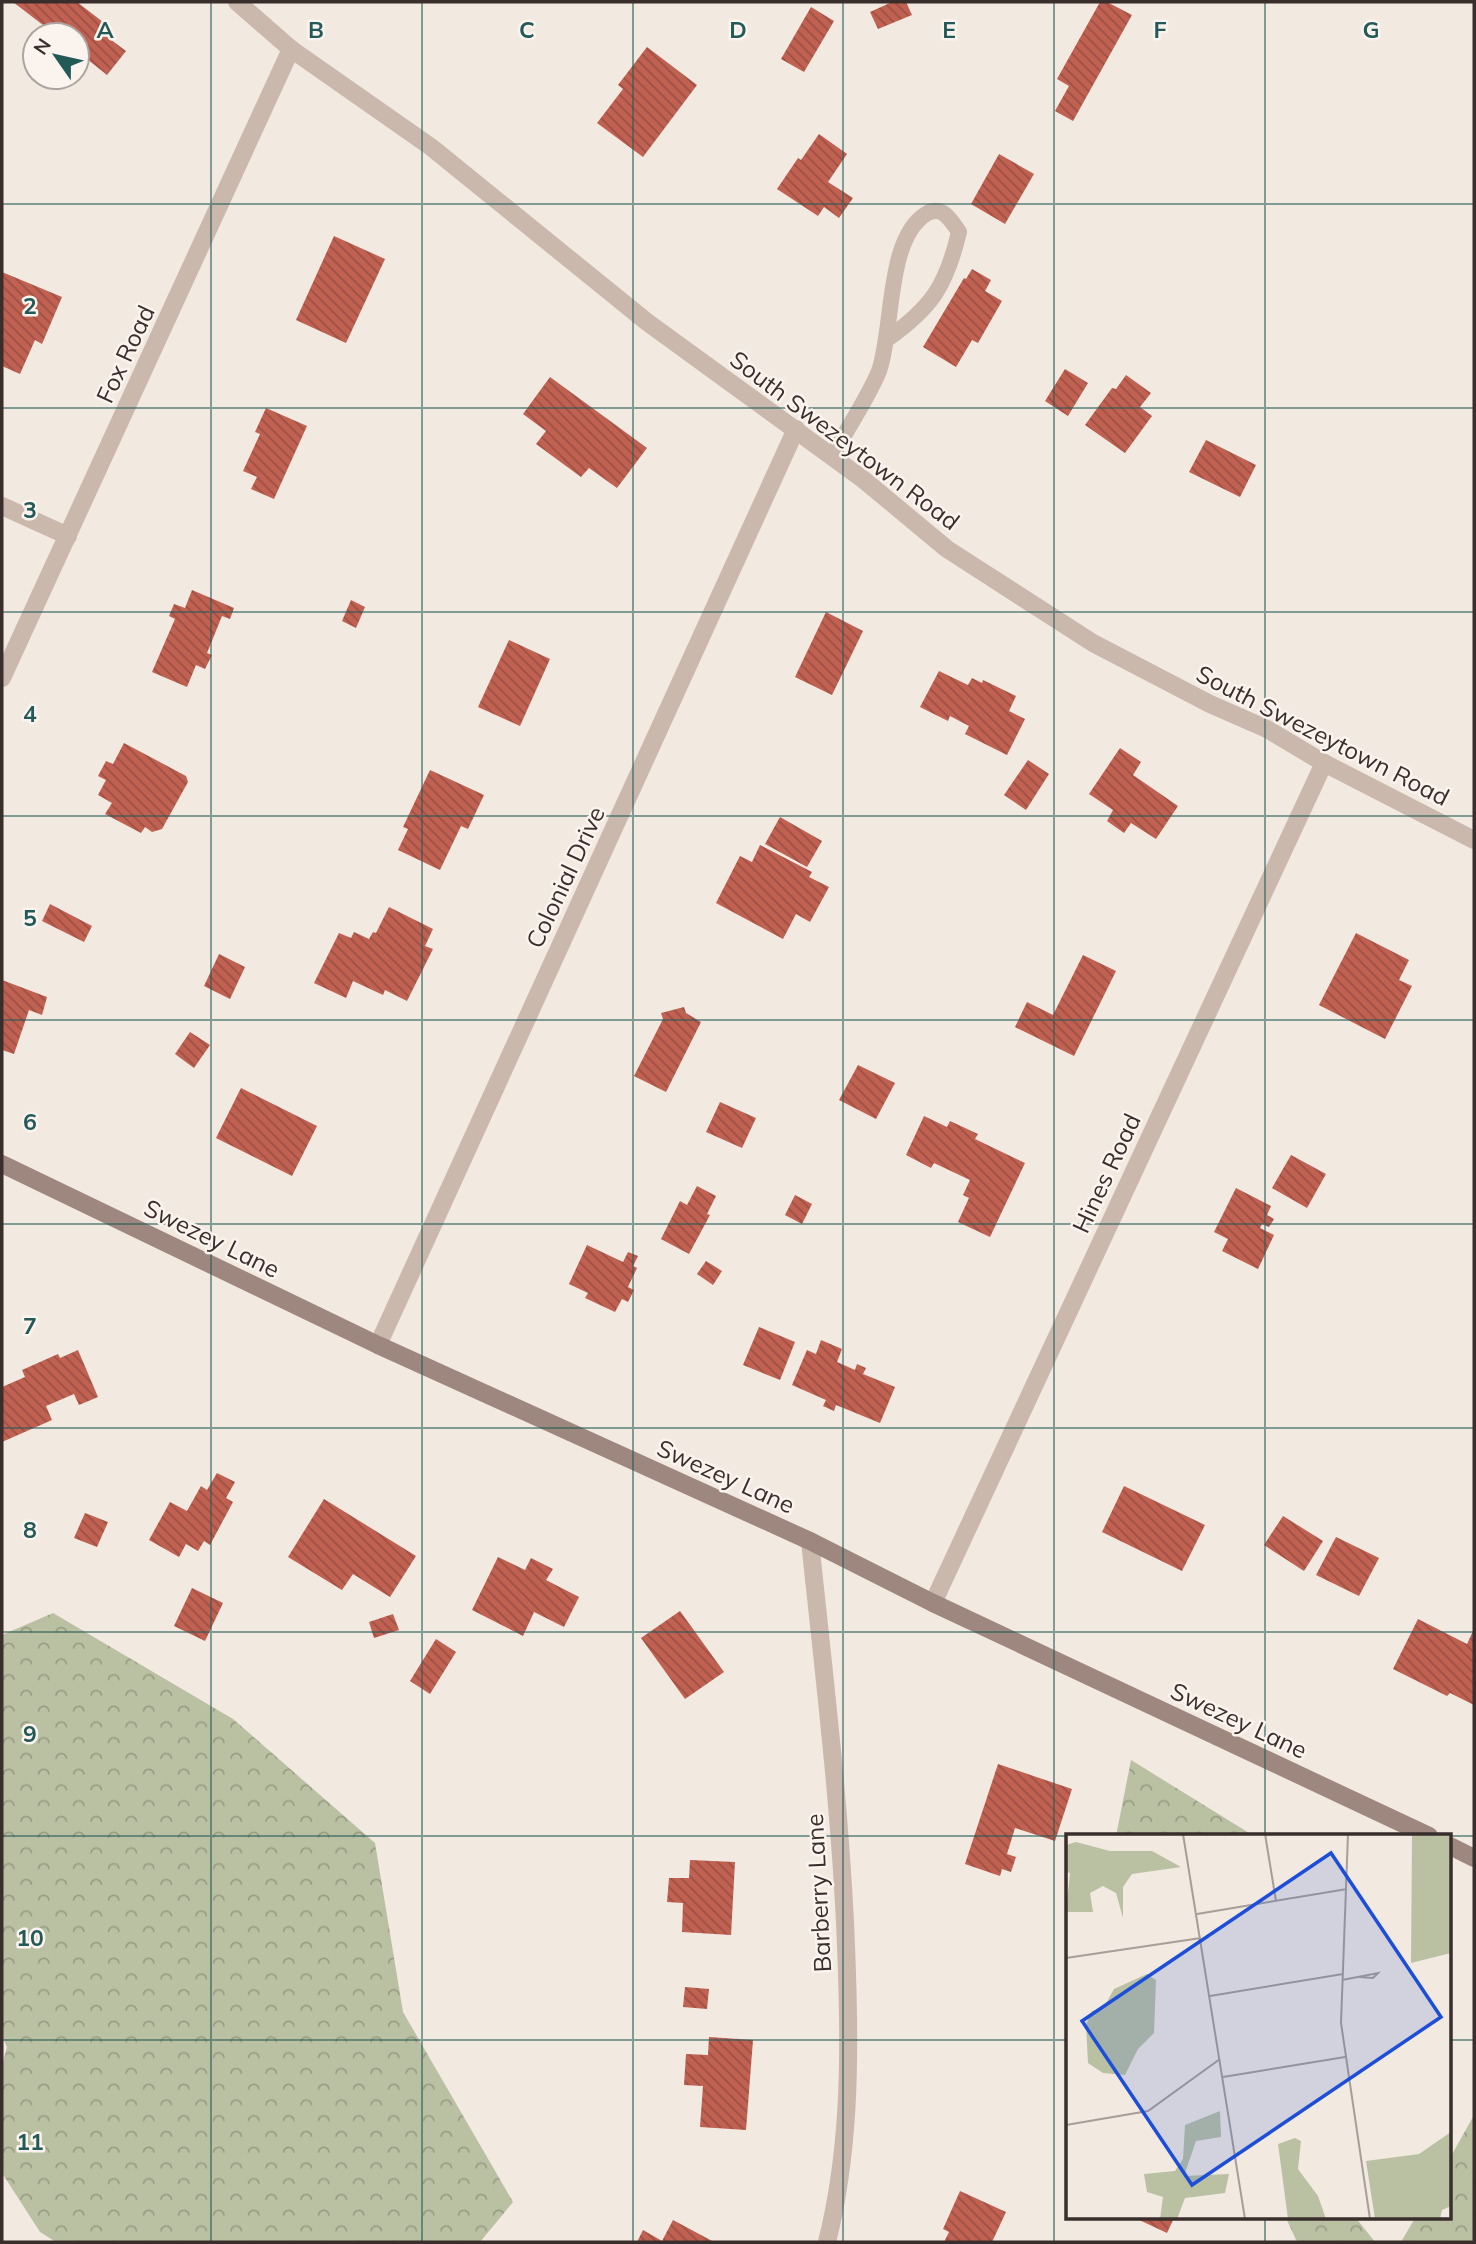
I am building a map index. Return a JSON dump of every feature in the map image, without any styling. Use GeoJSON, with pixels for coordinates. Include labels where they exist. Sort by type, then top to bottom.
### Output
{"type":"FeatureCollection","features":[{"type":"Feature","properties":{"kind":"street","name":"South Swezeytown Road"},"geometry":{"type":"LineString","coordinates":[[237,2],[291,48],[431,147],[647,322],[832,456],[947,549],[1044,614],[1093,643],[1210,704],[1267,729],[1324,764],[1474,841]]}},
{"type":"Feature","properties":{"kind":"street","name":"Fox Road"},"geometry":{"type":"LineString","coordinates":[[2,678],[291,48]]}},
{"type":"Feature","properties":{"kind":"street","name":"Colonial Drive"},"geometry":{"type":"LineString","coordinates":[[378,1345],[796,429]]}},
{"type":"Feature","properties":{"kind":"street"},"geometry":{"type":"LineString","coordinates":[[2,506],[68,536]]}},
{"type":"Feature","properties":{"kind":"street","name":"Hines Road"},"geometry":{"type":"LineString","coordinates":[[933,1603],[1324,764]]}},
{"type":"Feature","properties":{"kind":"street","name":"Swezey Lane"},"geometry":{"type":"LineString","coordinates":[[2,1164],[378,1345],[810,1541],[933,1603],[1425,1834]]}},
{"type":"Feature","properties":{"kind":"street","name":"Barberry Lane"},"geometry":{"type":"LineString","coordinates":[[810,1541],[840,1829],[850,2050],[847,2133],[827,2242]]}},
{"type":"Feature","properties":{"kind":"street"},"geometry":{"type":"LineString","coordinates":[[1452,1847],[1474,1858]]}},
{"type":"Feature","properties":{"kind":"lane"},"geometry":{"type":"LineString","coordinates":[[832,456],[879,371],[902,249],[914,223],[929,212],[939,211],[949,216],[959,232],[953,258],[936,295],[915,319],[886,340]]}},
{"type":"Feature","properties":{"kind":"green space"},"geometry":{"type":"Polygon","coordinates":[[[53,1613],[233,1719],[375,1843],[403,2012],[513,2202],[480,2242],[56,2242],[40,2232],[2,2173],[2,2066],[7,2047],[2,2036],[2,1635],[53,1613]]]}},
{"type":"Feature","properties":{"kind":"green space"},"geometry":{"type":"Polygon","coordinates":[[[1131,1760],[1251,1834],[1116,1834],[1131,1760]]]}},
{"type":"Feature","properties":{"kind":"green space"},"geometry":{"type":"Polygon","coordinates":[[[1474,2115],[1474,2242],[1401,2242],[1414,2220],[1452,2220],[1452,2154],[1474,2115]]]}},
{"type":"Feature","properties":{"kind":"green space"},"geometry":{"type":"Polygon","coordinates":[[[1287,2220],[1358,2220],[1375,2242],[1297,2242],[1287,2220]]]}},
{"type":"Feature","properties":{"kind":"building"},"geometry":{"type":"Polygon","coordinates":[[[13,2],[77,2],[112,29],[106,36],[126,51],[107,75],[91,62],[91,21],[38,21],[13,2]]]}},
{"type":"Feature","properties":{"kind":"building"},"geometry":{"type":"Polygon","coordinates":[[[892,2],[906,2],[912,15],[878,29],[870,12],[892,2]]]}},
{"type":"Feature","properties":{"kind":"building"},"geometry":{"type":"Polygon","coordinates":[[[1100,2],[1107,2],[1132,15],[1073,121],[1055,111],[1069,86],[1057,79],[1100,2]]]}},
{"type":"Feature","properties":{"kind":"building"},"geometry":{"type":"Polygon","coordinates":[[[811,7],[834,21],[804,72],[781,59],[811,7]]]}},
{"type":"Feature","properties":{"kind":"building"},"geometry":{"type":"Polygon","coordinates":[[[647,47],[697,85],[643,157],[597,123],[623,89],[618,85],[647,47]]]}},
{"type":"Feature","properties":{"kind":"building"},"geometry":{"type":"Polygon","coordinates":[[[819,134],[847,154],[828,182],[853,198],[839,218],[824,207],[818,216],[777,189],[798,158],[801,160],[819,134]]]}},
{"type":"Feature","properties":{"kind":"building"},"geometry":{"type":"Polygon","coordinates":[[[999,154],[1034,174],[1005,224],[971,204],[999,154]]]}},
{"type":"Feature","properties":{"kind":"building"},"geometry":{"type":"Polygon","coordinates":[[[334,236],[385,259],[346,343],[296,320],[334,236]]]}},
{"type":"Feature","properties":{"kind":"building"},"geometry":{"type":"Polygon","coordinates":[[[972,269],[991,280],[985,291],[1002,301],[978,343],[972,340],[956,367],[923,347],[972,269]]]}},
{"type":"Feature","properties":{"kind":"building"},"geometry":{"type":"Polygon","coordinates":[[[2,272],[62,297],[42,344],[35,340],[20,374],[2,366],[2,272]]]}},
{"type":"Feature","properties":{"kind":"building"},"geometry":{"type":"Polygon","coordinates":[[[1065,369],[1088,383],[1068,416],[1045,401],[1065,369]]]}},
{"type":"Feature","properties":{"kind":"building"},"geometry":{"type":"Polygon","coordinates":[[[1126,375],[1151,393],[1140,407],[1152,416],[1125,453],[1085,425],[1112,388],[1116,389],[1126,375]]]}},
{"type":"Feature","properties":{"kind":"building"},"geometry":{"type":"Polygon","coordinates":[[[550,377],[647,448],[617,488],[589,468],[581,477],[536,444],[546,431],[523,414],[550,377]]]}},
{"type":"Feature","properties":{"kind":"building"},"geometry":{"type":"Polygon","coordinates":[[[266,408],[307,426],[274,499],[251,489],[257,477],[243,471],[260,434],[255,432],[266,408]]]}},
{"type":"Feature","properties":{"kind":"building"},"geometry":{"type":"Polygon","coordinates":[[[1206,440],[1256,465],[1240,497],[1189,472],[1206,440]]]}},
{"type":"Feature","properties":{"kind":"building"},"geometry":{"type":"Polygon","coordinates":[[[192,590],[234,608],[230,619],[222,616],[207,653],[212,655],[205,669],[196,665],[187,687],[152,672],[175,619],[169,616],[174,604],[185,608],[192,590]]]}},
{"type":"Feature","properties":{"kind":"building"},"geometry":{"type":"Polygon","coordinates":[[[351,600],[365,607],[356,628],[342,621],[351,600]]]}},
{"type":"Feature","properties":{"kind":"building"},"geometry":{"type":"Polygon","coordinates":[[[826,612],[863,631],[832,695],[795,677],[826,612]]]}},
{"type":"Feature","properties":{"kind":"building"},"geometry":{"type":"Polygon","coordinates":[[[509,640],[550,659],[520,726],[478,707],[509,640]]]}},
{"type":"Feature","properties":{"kind":"building"},"geometry":{"type":"Polygon","coordinates":[[[939,671],[968,685],[972,678],[982,683],[983,680],[1016,696],[1009,711],[1025,719],[1007,755],[965,734],[969,726],[950,716],[948,721],[920,707],[939,671]]]}},
{"type":"Feature","properties":{"kind":"building"},"geometry":{"type":"Polygon","coordinates":[[[124,743],[186,776],[188,782],[162,829],[152,832],[145,827],[141,833],[105,814],[112,803],[98,795],[106,780],[98,776],[106,761],[113,764],[124,743]]]}},
{"type":"Feature","properties":{"kind":"building"},"geometry":{"type":"Polygon","coordinates":[[[1120,748],[1141,762],[1133,775],[1178,806],[1156,839],[1131,823],[1124,833],[1107,821],[1113,810],[1089,794],[1120,748]]]}},
{"type":"Feature","properties":{"kind":"building"},"geometry":{"type":"Polygon","coordinates":[[[1028,760],[1049,774],[1026,810],[1004,795],[1028,760]]]}},
{"type":"Feature","properties":{"kind":"building"},"geometry":{"type":"Polygon","coordinates":[[[430,770],[484,795],[468,829],[461,826],[440,870],[398,850],[408,829],[403,827],[430,770]]]}},
{"type":"Feature","properties":{"kind":"building"},"geometry":{"type":"Polygon","coordinates":[[[780,817],[822,841],[807,867],[765,844],[780,817]]]}},
{"type":"Feature","properties":{"kind":"building"},"geometry":{"type":"Polygon","coordinates":[[[760,845],[812,872],[809,877],[829,887],[810,922],[796,914],[783,939],[716,903],[740,856],[752,862],[760,845]]]}},
{"type":"Feature","properties":{"kind":"building"},"geometry":{"type":"Polygon","coordinates":[[[50,904],[92,926],[84,942],[42,921],[50,904]]]}},
{"type":"Feature","properties":{"kind":"building"},"geometry":{"type":"Polygon","coordinates":[[[389,907],[433,929],[425,946],[433,949],[407,1001],[385,990],[383,995],[353,981],[346,998],[314,983],[339,933],[351,938],[354,932],[369,939],[373,932],[376,933],[389,907]]]}},
{"type":"Feature","properties":{"kind":"building"},"geometry":{"type":"Polygon","coordinates":[[[1356,933],[1409,960],[1399,980],[1412,986],[1385,1039],[1319,1005],[1356,933]]]}},
{"type":"Feature","properties":{"kind":"building"},"geometry":{"type":"Polygon","coordinates":[[[219,954],[245,967],[230,999],[204,986],[219,954]]]}},
{"type":"Feature","properties":{"kind":"building"},"geometry":{"type":"Polygon","coordinates":[[[1083,955],[1116,971],[1074,1056],[1015,1027],[1027,1002],[1053,1015],[1083,955]]]}},
{"type":"Feature","properties":{"kind":"building"},"geometry":{"type":"Polygon","coordinates":[[[2,980],[47,997],[42,1015],[29,1010],[14,1054],[2,1050],[2,980]]]}},
{"type":"Feature","properties":{"kind":"building"},"geometry":{"type":"Polygon","coordinates":[[[684,1007],[686,1013],[701,1022],[666,1092],[634,1076],[663,1019],[661,1013],[684,1007]]]}},
{"type":"Feature","properties":{"kind":"building"},"geometry":{"type":"Polygon","coordinates":[[[190,1032],[210,1045],[194,1068],[175,1054],[190,1032]]]}},
{"type":"Feature","properties":{"kind":"building"},"geometry":{"type":"Polygon","coordinates":[[[858,1065],[895,1083],[876,1119],[839,1100],[858,1065]]]}},
{"type":"Feature","properties":{"kind":"building"},"geometry":{"type":"Polygon","coordinates":[[[241,1088],[317,1126],[292,1176],[216,1138],[241,1088]]]}},
{"type":"Feature","properties":{"kind":"building"},"geometry":{"type":"Polygon","coordinates":[[[720,1102],[756,1118],[742,1148],[706,1132],[720,1102]]]}},
{"type":"Feature","properties":{"kind":"building"},"geometry":{"type":"Polygon","coordinates":[[[924,1116],[947,1127],[950,1121],[978,1134],[975,1139],[1025,1163],[990,1237],[958,1222],[969,1198],[963,1195],[970,1180],[934,1163],[931,1168],[906,1155],[924,1116]]]}},
{"type":"Feature","properties":{"kind":"building"},"geometry":{"type":"Polygon","coordinates":[[[1291,1155],[1326,1174],[1307,1208],[1272,1188],[1291,1155]]]}},
{"type":"Feature","properties":{"kind":"building"},"geometry":{"type":"Polygon","coordinates":[[[697,1186],[716,1196],[707,1214],[710,1215],[689,1254],[661,1239],[680,1201],[687,1205],[697,1186]]]}},
{"type":"Feature","properties":{"kind":"building"},"geometry":{"type":"Polygon","coordinates":[[[1236,1188],[1271,1206],[1267,1215],[1274,1219],[1269,1227],[1262,1224],[1260,1228],[1274,1235],[1258,1269],[1222,1251],[1228,1239],[1214,1232],[1236,1188]]]}},
{"type":"Feature","properties":{"kind":"building"},"geometry":{"type":"Polygon","coordinates":[[[795,1195],[812,1204],[802,1224],[785,1215],[795,1195]]]}},
{"type":"Feature","properties":{"kind":"building"},"geometry":{"type":"Polygon","coordinates":[[[587,1245],[623,1262],[628,1252],[638,1256],[633,1266],[637,1268],[628,1287],[634,1290],[628,1302],[622,1299],[615,1312],[585,1298],[588,1293],[569,1284],[587,1245]]]}},
{"type":"Feature","properties":{"kind":"building"},"geometry":{"type":"Polygon","coordinates":[[[706,1261],[722,1271],[713,1285],[697,1274],[706,1261]]]}},
{"type":"Feature","properties":{"kind":"building"},"geometry":{"type":"Polygon","coordinates":[[[759,1327],[795,1342],[780,1380],[743,1365],[759,1327]]]}},
{"type":"Feature","properties":{"kind":"building"},"geometry":{"type":"Polygon","coordinates":[[[821,1340],[842,1349],[837,1362],[855,1370],[857,1364],[866,1368],[863,1374],[895,1387],[880,1423],[836,1405],[834,1411],[823,1406],[826,1400],[792,1385],[807,1350],[816,1354],[821,1340]]]}},
{"type":"Feature","properties":{"kind":"building"},"geometry":{"type":"Polygon","coordinates":[[[78,1350],[98,1397],[79,1405],[74,1394],[46,1406],[52,1420],[2,1442],[2,1387],[25,1377],[22,1370],[58,1354],[60,1358],[78,1350]]]}},
{"type":"Feature","properties":{"kind":"building"},"geometry":{"type":"Polygon","coordinates":[[[217,1473],[235,1482],[226,1498],[233,1502],[210,1545],[204,1541],[198,1551],[186,1544],[179,1557],[149,1540],[170,1502],[187,1511],[201,1486],[207,1490],[217,1473]]]}},
{"type":"Feature","properties":{"kind":"building"},"geometry":{"type":"Polygon","coordinates":[[[1124,1486],[1205,1525],[1182,1571],[1102,1532],[1124,1486]]]}},
{"type":"Feature","properties":{"kind":"building"},"geometry":{"type":"Polygon","coordinates":[[[324,1499],[416,1556],[390,1597],[353,1574],[342,1590],[288,1557],[324,1499]]]}},
{"type":"Feature","properties":{"kind":"building"},"geometry":{"type":"Polygon","coordinates":[[[85,1513],[108,1522],[97,1547],[74,1538],[85,1513]]]}},
{"type":"Feature","properties":{"kind":"building"},"geometry":{"type":"Polygon","coordinates":[[[1283,1516],[1323,1541],[1304,1571],[1264,1545],[1283,1516]]]}},
{"type":"Feature","properties":{"kind":"building"},"geometry":{"type":"Polygon","coordinates":[[[1336,1537],[1379,1558],[1359,1596],[1316,1575],[1336,1537]]]}},
{"type":"Feature","properties":{"kind":"building"},"geometry":{"type":"Polygon","coordinates":[[[498,1557],[525,1570],[531,1558],[553,1569],[546,1580],[579,1597],[564,1627],[534,1612],[523,1636],[472,1610],[498,1557]]]}},
{"type":"Feature","properties":{"kind":"building"},"geometry":{"type":"Polygon","coordinates":[[[192,1588],[223,1603],[205,1641],[174,1626],[192,1588]]]}},
{"type":"Feature","properties":{"kind":"building"},"geometry":{"type":"Polygon","coordinates":[[[680,1611],[724,1672],[685,1699],[641,1638],[680,1611]]]}},
{"type":"Feature","properties":{"kind":"building"},"geometry":{"type":"Polygon","coordinates":[[[393,1614],[399,1630],[374,1638],[369,1622],[393,1614]]]}},
{"type":"Feature","properties":{"kind":"building"},"geometry":{"type":"Polygon","coordinates":[[[1418,1619],[1467,1644],[1474,1629],[1474,1705],[1450,1693],[1447,1696],[1393,1669],[1418,1619]]]}},
{"type":"Feature","properties":{"kind":"building"},"geometry":{"type":"Polygon","coordinates":[[[436,1639],[456,1652],[430,1694],[410,1681],[436,1639]]]}},
{"type":"Feature","properties":{"kind":"building"},"geometry":{"type":"Polygon","coordinates":[[[998,1764],[1072,1789],[1055,1841],[1015,1828],[1007,1854],[1016,1857],[1011,1872],[1002,1869],[1000,1876],[965,1864],[998,1764]]]}},
{"type":"Feature","properties":{"kind":"building"},"geometry":{"type":"Polygon","coordinates":[[[690,1860],[735,1862],[731,1935],[682,1932],[683,1903],[667,1902],[669,1878],[689,1878],[690,1860]]]}},
{"type":"Feature","properties":{"kind":"building"},"geometry":{"type":"Polygon","coordinates":[[[685,1987],[709,1989],[707,2009],[683,2007],[685,1987]]]}},
{"type":"Feature","properties":{"kind":"building"},"geometry":{"type":"Polygon","coordinates":[[[709,2037],[753,2040],[746,2130],[700,2127],[703,2086],[684,2085],[686,2054],[708,2055],[709,2037]]]}},
{"type":"Feature","properties":{"kind":"building"},"geometry":{"type":"Polygon","coordinates":[[[960,2191],[1006,2212],[992,2242],[944,2242],[949,2232],[943,2229],[960,2191]]]}},
{"type":"Feature","properties":{"kind":"building"},"geometry":{"type":"Polygon","coordinates":[[[673,2220],[714,2242],[637,2242],[643,2230],[662,2241],[673,2220]]]}},
{"type":"Feature","properties":{"kind":"building"},"geometry":{"type":"Polygon","coordinates":[[[1139,2220],[1173,2220],[1167,2233],[1139,2220]]]}}]}
